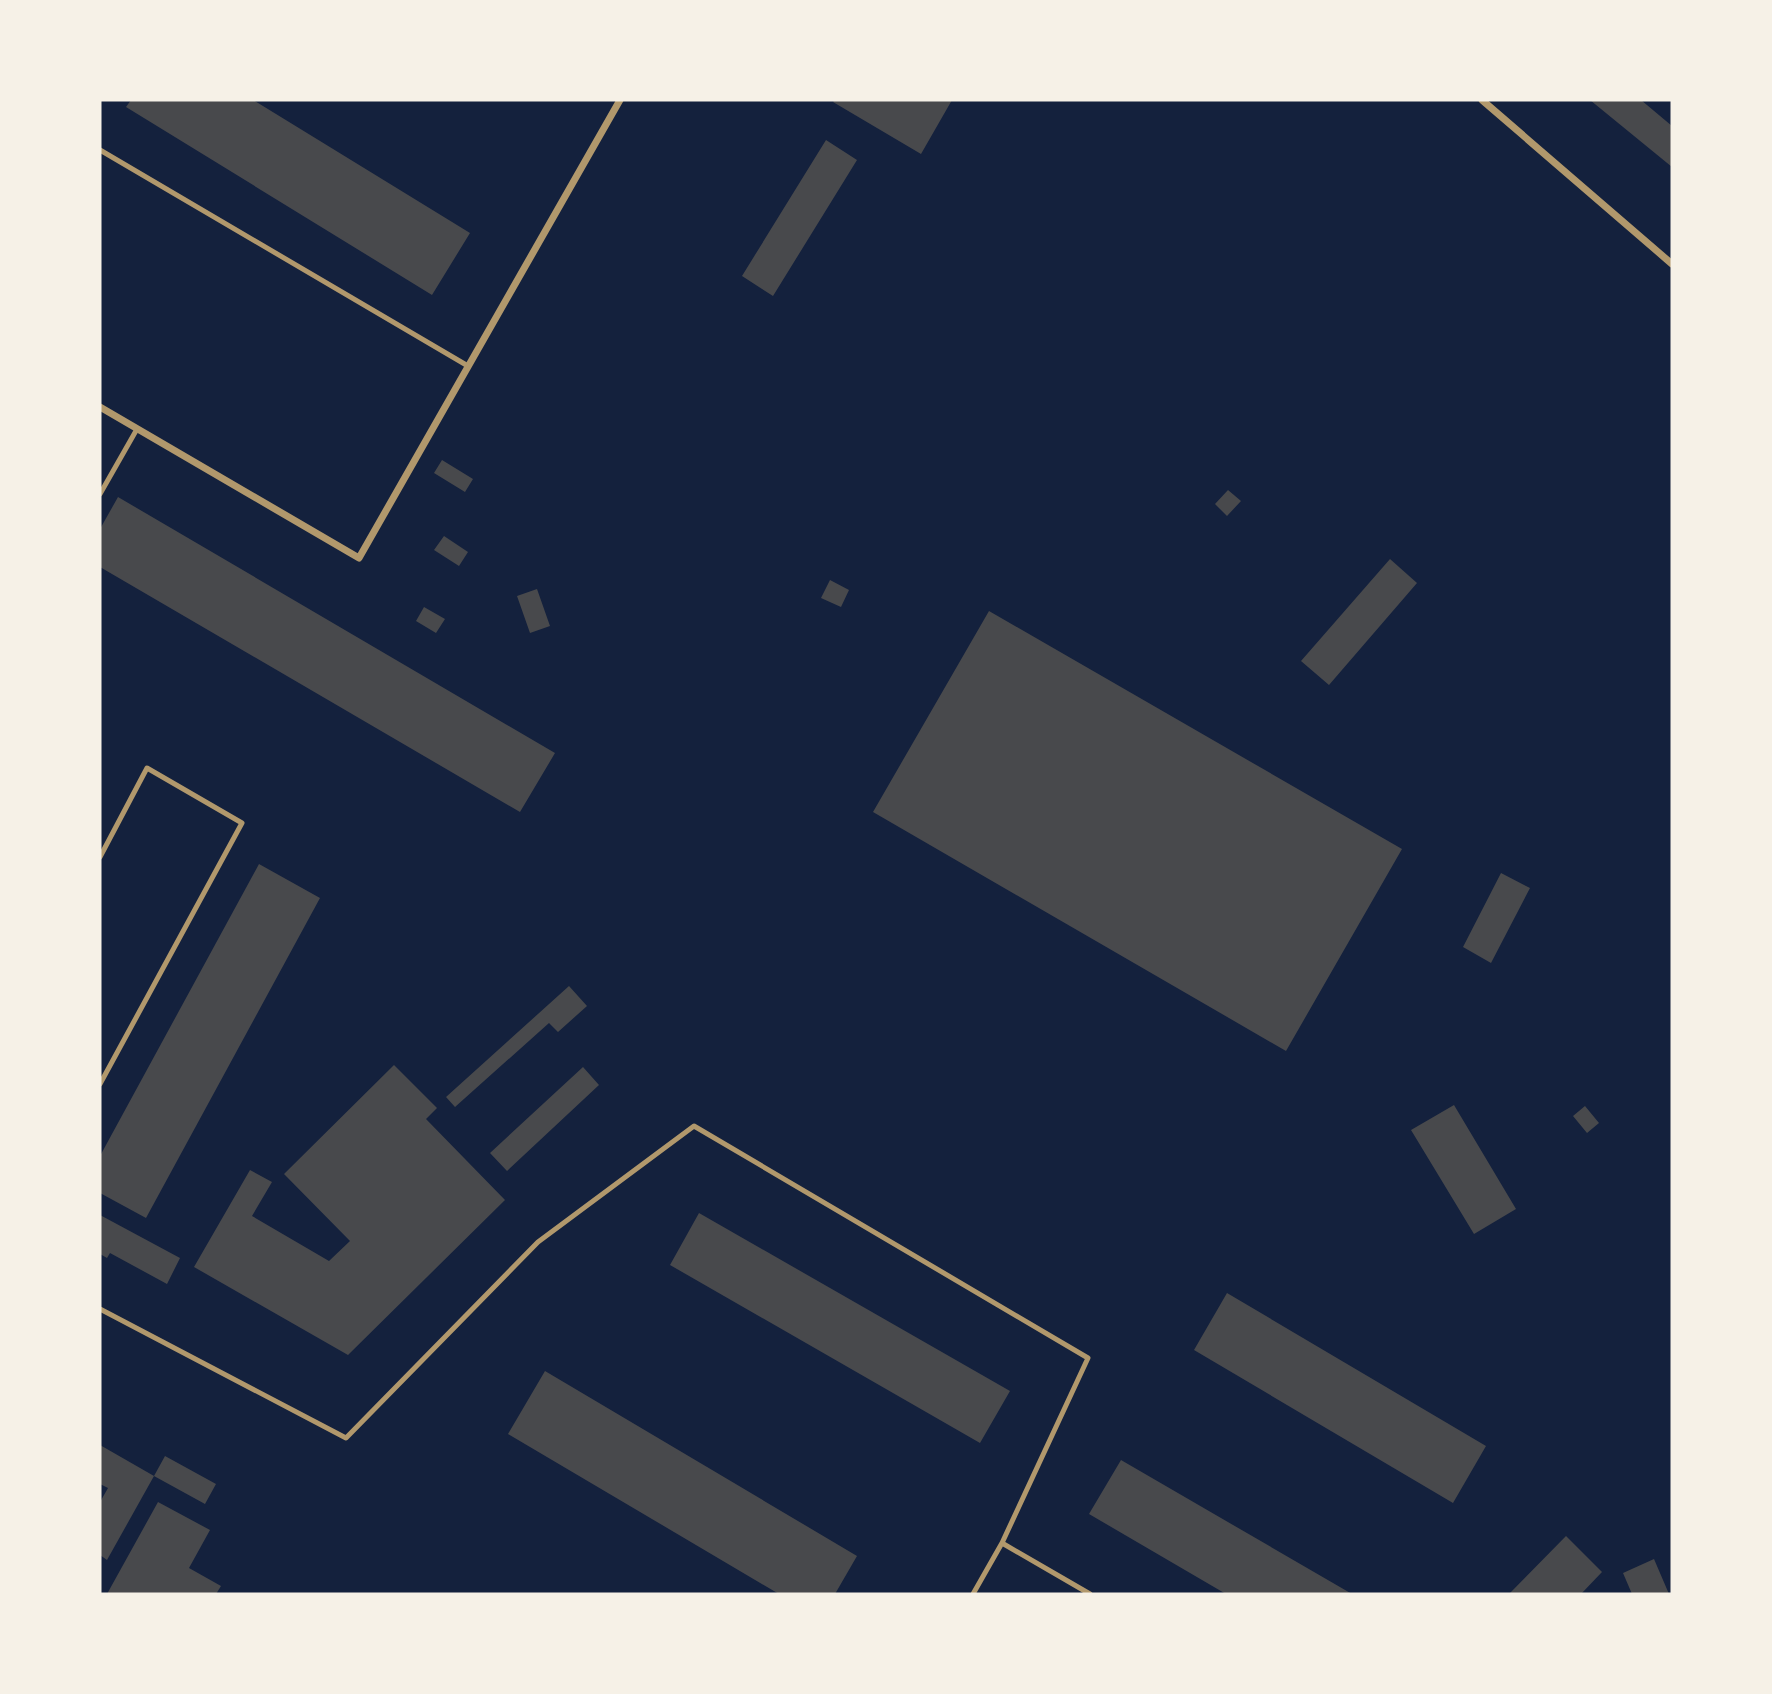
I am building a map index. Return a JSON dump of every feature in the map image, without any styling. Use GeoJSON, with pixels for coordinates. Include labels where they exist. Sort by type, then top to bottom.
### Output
{"type":"FeatureCollection","features":[{"type":"Feature","properties":{"kind":"street"},"geometry":{"type":"LineString","coordinates":[[100,407],[359,558],[620,100]]}},
{"type":"Feature","properties":{"kind":"street"},"geometry":{"type":"LineString","coordinates":[[1482,100],[1672,264]]}},
{"type":"Feature","properties":{"kind":"lane"},"geometry":{"type":"LineString","coordinates":[[100,150],[468,366]]}},
{"type":"Feature","properties":{"kind":"lane"},"geometry":{"type":"LineString","coordinates":[[100,494],[137,429]]}},
{"type":"Feature","properties":{"kind":"lane"},"geometry":{"type":"LineString","coordinates":[[100,857],[147,768],[242,823],[100,1084]]}},
{"type":"Feature","properties":{"kind":"lane"},"geometry":{"type":"LineString","coordinates":[[100,1309],[346,1438],[538,1242],[694,1126],[1088,1358],[1002,1543],[973,1594]]}},
{"type":"Feature","properties":{"kind":"lane"},"geometry":{"type":"LineString","coordinates":[[1002,1543],[1090,1594]]}},
{"type":"Feature","properties":{"kind":"building"},"geometry":{"type":"Polygon","coordinates":[[[131,100],[253,100],[470,233],[432,295],[126,107],[131,100]]]}},
{"type":"Feature","properties":{"kind":"building"},"geometry":{"type":"Polygon","coordinates":[[[952,100],[921,154],[833,102],[952,100]]]}},
{"type":"Feature","properties":{"kind":"building"},"geometry":{"type":"Polygon","coordinates":[[[1590,100],[1641,100],[1672,126],[1672,167],[1590,100]]]}},
{"type":"Feature","properties":{"kind":"building"},"geometry":{"type":"Polygon","coordinates":[[[826,140],[857,160],[773,296],[742,276],[826,140]]]}},
{"type":"Feature","properties":{"kind":"building"},"geometry":{"type":"Polygon","coordinates":[[[442,460],[473,479],[465,492],[434,473],[442,460]]]}},
{"type":"Feature","properties":{"kind":"building"},"geometry":{"type":"Polygon","coordinates":[[[1228,490],[1241,501],[1227,516],[1215,504],[1228,490]]]}},
{"type":"Feature","properties":{"kind":"building"},"geometry":{"type":"Polygon","coordinates":[[[118,497],[555,753],[520,812],[100,567],[100,529],[118,497]]]}},
{"type":"Feature","properties":{"kind":"building"},"geometry":{"type":"Polygon","coordinates":[[[444,536],[468,552],[459,566],[434,550],[444,536]]]}},
{"type":"Feature","properties":{"kind":"building"},"geometry":{"type":"Polygon","coordinates":[[[1390,559],[1417,583],[1329,685],[1301,661],[1390,559]]]}},
{"type":"Feature","properties":{"kind":"building"},"geometry":{"type":"Polygon","coordinates":[[[830,580],[849,590],[841,607],[821,598],[830,580]]]}},
{"type":"Feature","properties":{"kind":"building"},"geometry":{"type":"Polygon","coordinates":[[[537,589],[550,626],[530,633],[517,596],[537,589]]]}},
{"type":"Feature","properties":{"kind":"building"},"geometry":{"type":"Polygon","coordinates":[[[424,607],[445,619],[436,633],[416,621],[424,607]]]}},
{"type":"Feature","properties":{"kind":"building"},"geometry":{"type":"Polygon","coordinates":[[[989,611],[1402,849],[1286,1051],[873,812],[989,611]]]}},
{"type":"Feature","properties":{"kind":"building"},"geometry":{"type":"Polygon","coordinates":[[[259,864],[320,898],[146,1218],[100,1193],[100,1156],[259,864]]]}},
{"type":"Feature","properties":{"kind":"building"},"geometry":{"type":"Polygon","coordinates":[[[1501,873],[1530,888],[1491,963],[1463,947],[1501,873]]]}},
{"type":"Feature","properties":{"kind":"building"},"geometry":{"type":"Polygon","coordinates":[[[569,986],[587,1006],[558,1032],[549,1023],[455,1107],[446,1097],[569,986]]]}},
{"type":"Feature","properties":{"kind":"building"},"geometry":{"type":"Polygon","coordinates":[[[394,1065],[437,1108],[426,1119],[505,1200],[348,1355],[194,1267],[250,1170],[272,1182],[252,1216],[329,1261],[350,1241],[284,1174],[394,1065]]]}},
{"type":"Feature","properties":{"kind":"building"},"geometry":{"type":"Polygon","coordinates":[[[583,1067],[599,1085],[507,1171],[490,1153],[583,1067]]]}},
{"type":"Feature","properties":{"kind":"building"},"geometry":{"type":"Polygon","coordinates":[[[1454,1105],[1516,1209],[1474,1234],[1411,1130],[1454,1105]]]}},
{"type":"Feature","properties":{"kind":"building"},"geometry":{"type":"Polygon","coordinates":[[[1585,1106],[1599,1123],[1587,1133],[1573,1116],[1585,1106]]]}},
{"type":"Feature","properties":{"kind":"building"},"geometry":{"type":"Polygon","coordinates":[[[699,1213],[1010,1391],[980,1443],[670,1265],[699,1213]]]}},
{"type":"Feature","properties":{"kind":"building"},"geometry":{"type":"Polygon","coordinates":[[[100,1215],[180,1258],[167,1284],[110,1253],[107,1258],[100,1254],[100,1215]]]}},
{"type":"Feature","properties":{"kind":"building"},"geometry":{"type":"Polygon","coordinates":[[[1227,1293],[1486,1446],[1453,1503],[1194,1350],[1227,1293]]]}},
{"type":"Feature","properties":{"kind":"building"},"geometry":{"type":"Polygon","coordinates":[[[545,1371],[857,1556],[835,1594],[779,1594],[508,1434],[545,1371]]]}},
{"type":"Feature","properties":{"kind":"building"},"geometry":{"type":"Polygon","coordinates":[[[100,1445],[154,1476],[107,1560],[100,1555],[100,1502],[108,1488],[100,1484],[100,1445]]]}},
{"type":"Feature","properties":{"kind":"building"},"geometry":{"type":"Polygon","coordinates":[[[165,1456],[216,1484],[205,1504],[154,1476],[165,1456]]]}},
{"type":"Feature","properties":{"kind":"building"},"geometry":{"type":"Polygon","coordinates":[[[1121,1460],[1352,1594],[1226,1594],[1089,1514],[1121,1460]]]}},
{"type":"Feature","properties":{"kind":"building"},"geometry":{"type":"Polygon","coordinates":[[[158,1502],[210,1530],[189,1568],[221,1586],[216,1594],[107,1594],[158,1502]]]}},
{"type":"Feature","properties":{"kind":"building"},"geometry":{"type":"Polygon","coordinates":[[[1566,1536],[1602,1572],[1581,1594],[1509,1594],[1566,1536]]]}},
{"type":"Feature","properties":{"kind":"building"},"geometry":{"type":"Polygon","coordinates":[[[1654,1559],[1669,1594],[1632,1594],[1623,1573],[1654,1559]]]}}]}
